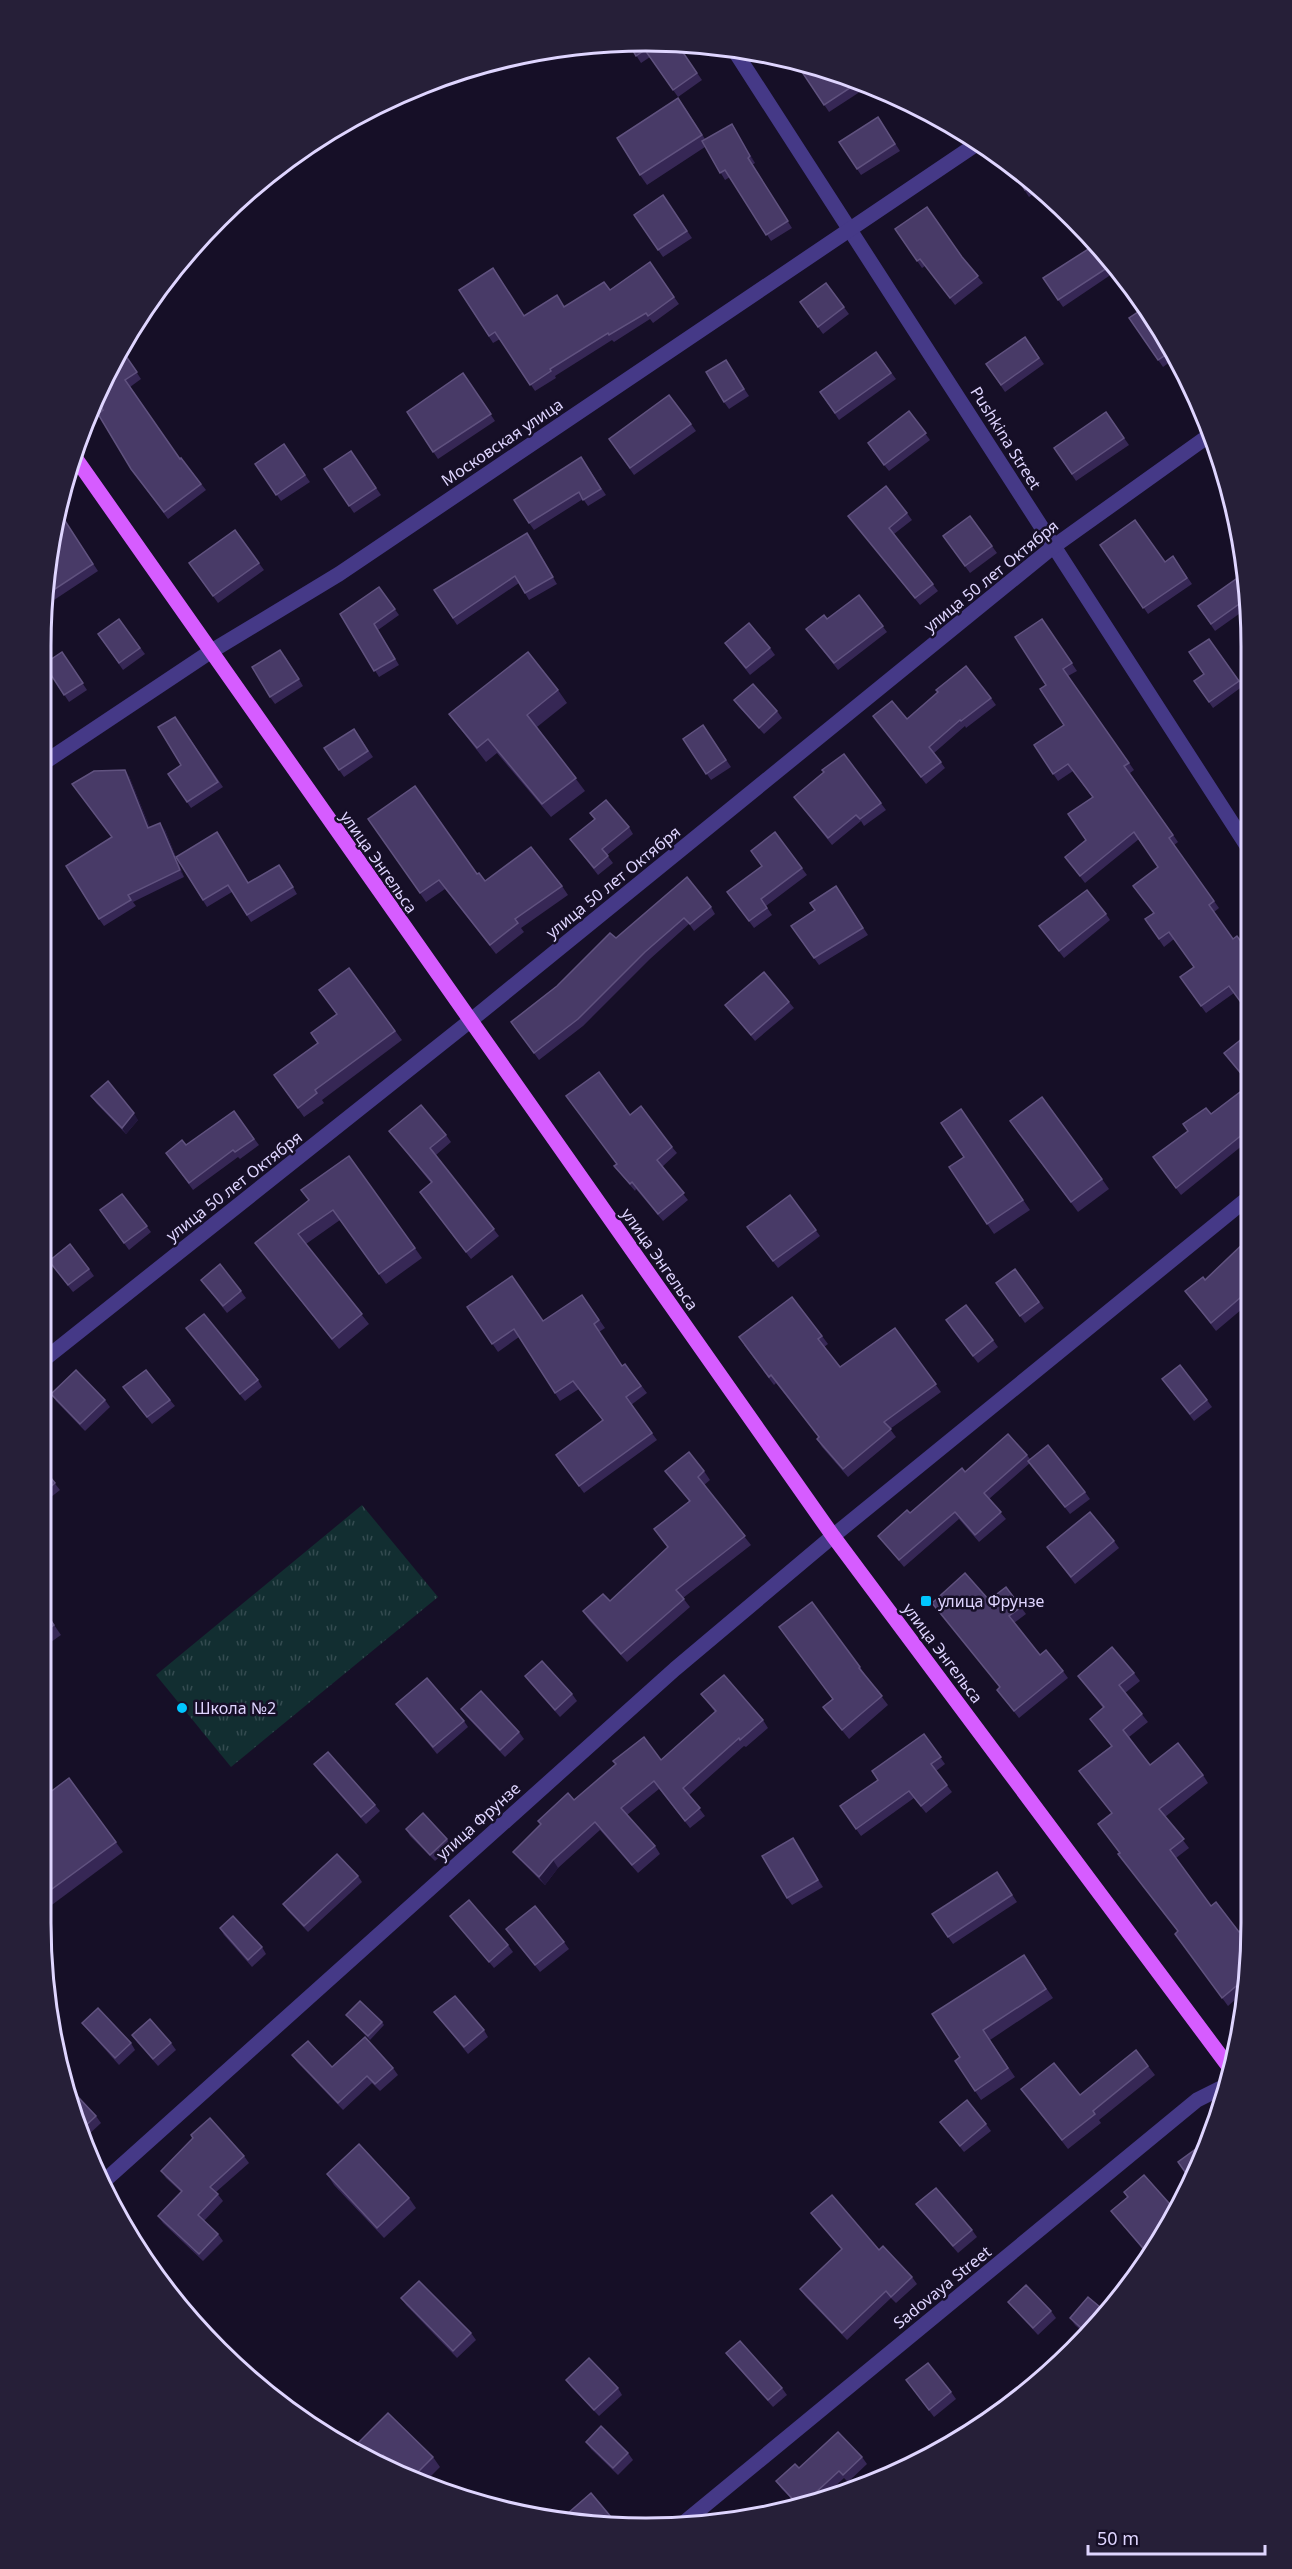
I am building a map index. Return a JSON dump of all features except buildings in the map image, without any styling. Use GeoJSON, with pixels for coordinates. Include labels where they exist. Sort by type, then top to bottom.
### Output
{"type":"FeatureCollection","features":[{"type":"Feature","properties":{"kind":"main road","name":"улица Энгельса"},"geometry":{"type":"LineString","coordinates":[[80,465],[833,1536],[1225,2061]]}},
{"type":"Feature","properties":{"kind":"street","name":"Pushkina Street"},"geometry":{"type":"LineString","coordinates":[[740,58],[851,228],[1053,547],[1241,837]]}},
{"type":"Feature","properties":{"kind":"street","name":"Московская улица"},"geometry":{"type":"LineString","coordinates":[[51,758],[210,652],[339,574],[971,148]]}},
{"type":"Feature","properties":{"kind":"street","name":"улица 50 лет Октября"},"geometry":{"type":"LineString","coordinates":[[51,1354],[470,1021],[1053,547],[1204,439]]}},
{"type":"Feature","properties":{"kind":"street","name":"улица Фрунзе"},"geometry":{"type":"LineString","coordinates":[[108,2178],[675,1669],[833,1536],[1241,1204]]}},
{"type":"Feature","properties":{"kind":"street","name":"Sadovaya Street"},"geometry":{"type":"LineString","coordinates":[[692,2516],[1197,2100],[1217,2090]]}},
{"type":"Feature","properties":{"kind":"green space"},"geometry":{"type":"Polygon","coordinates":[[[362,1505],[438,1597],[231,1767],[156,1675],[362,1505]]]}},
{"type":"Feature","properties":{"kind":"place","name":"улица Фрунзе"},"geometry":{"type":"Point","coordinates":[926,1601]}},
{"type":"Feature","properties":{"kind":"place","name":"Школа №2"},"geometry":{"type":"Point","coordinates":[182,1708]}}]}
